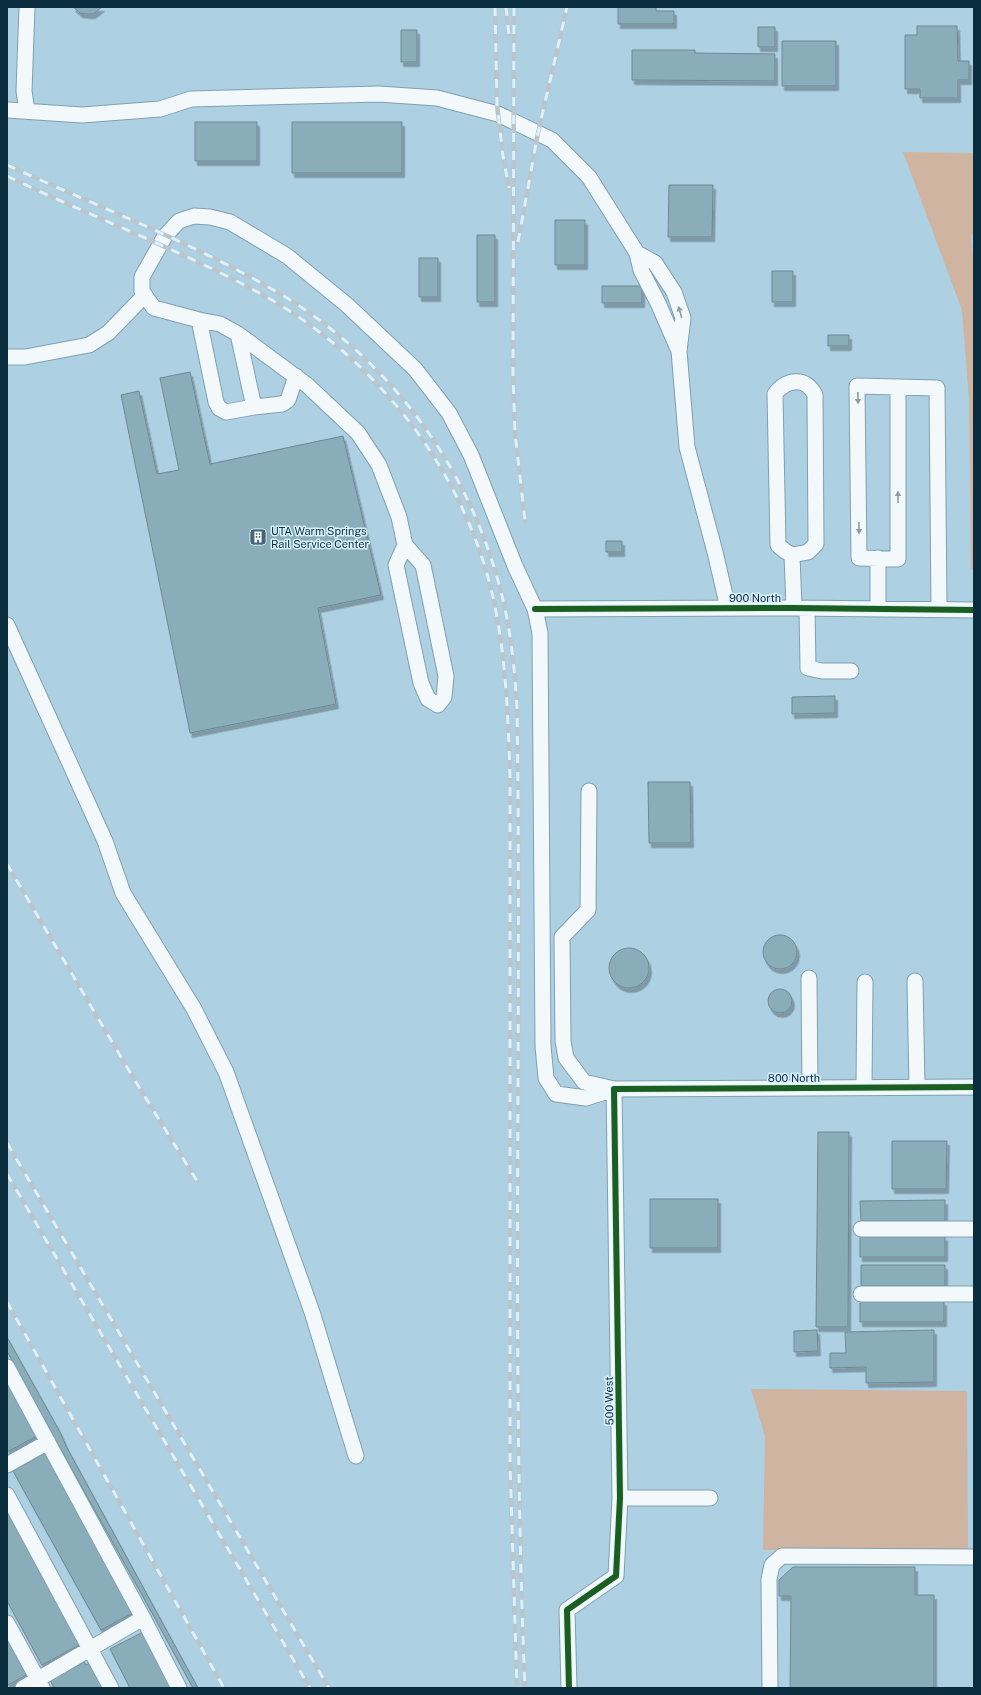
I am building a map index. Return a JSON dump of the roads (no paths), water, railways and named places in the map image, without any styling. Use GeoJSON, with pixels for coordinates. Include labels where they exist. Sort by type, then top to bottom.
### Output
{"type":"FeatureCollection","features":[{"type":"Feature","properties":{"kind":"street"},"geometry":{"type":"LineString","coordinates":[[27,7],[24,91],[27,111]]}},
{"type":"Feature","properties":{"kind":"street"},"geometry":{"type":"LineString","coordinates":[[7,110],[82,115],[160,109],[191,99],[379,94],[438,98],[498,114],[552,140],[589,177],[637,253],[655,263],[674,292],[683,318],[678,351],[687,447],[715,552],[728,608]]}},
{"type":"Feature","properties":{"kind":"street"},"geometry":{"type":"LineString","coordinates":[[405,545],[396,565],[422,683],[428,699],[438,705],[444,698],[446,676],[423,564],[405,545],[399,517],[379,465],[358,433],[307,385],[238,334],[220,324],[154,308],[142,292],[142,277],[165,236],[179,221],[194,216],[210,217],[230,222],[286,256],[347,305],[415,369],[450,412],[471,455],[515,566],[535,609],[540,633],[543,1046],[546,1078],[556,1094],[586,1098],[614,1089]]}},
{"type":"Feature","properties":{"kind":"street"},"geometry":{"type":"LineString","coordinates":[[7,357],[25,357],[89,345],[108,333],[144,295]]}},
{"type":"Feature","properties":{"kind":"street"},"geometry":{"type":"LineString","coordinates":[[199,320],[216,402],[219,408],[226,412],[282,404],[288,400],[296,376]]}},
{"type":"Feature","properties":{"kind":"street"},"geometry":{"type":"LineString","coordinates":[[238,334],[254,407]]}},
{"type":"Feature","properties":{"kind":"street"},"geometry":{"type":"LineString","coordinates":[[798,381],[812,389],[815,395],[816,544],[808,552],[792,555],[778,545],[775,394],[780,387],[787,383],[798,381]]}},
{"type":"Feature","properties":{"kind":"street"},"geometry":{"type":"LineString","coordinates":[[898,387],[898,559],[859,558],[858,386],[898,387],[937,388],[940,609]]}},
{"type":"Feature","properties":{"kind":"street"},"geometry":{"type":"LineString","coordinates":[[792,555],[808,668],[822,672],[851,672]]}},
{"type":"Feature","properties":{"kind":"street"},"geometry":{"type":"LineString","coordinates":[[878,558],[878,609]]}},
{"type":"Feature","properties":{"kind":"street","name":"900 North"},"geometry":{"type":"LineString","coordinates":[[535,609],[800,608],[974,610]]}},
{"type":"Feature","properties":{"kind":"street"},"geometry":{"type":"LineString","coordinates":[[7,625],[105,841],[123,893],[194,1009],[226,1072],[312,1312],[356,1456]]}},
{"type":"Feature","properties":{"kind":"street"},"geometry":{"type":"LineString","coordinates":[[589,791],[588,910],[562,937],[563,1041],[566,1058],[584,1082],[614,1089]]}},
{"type":"Feature","properties":{"kind":"street"},"geometry":{"type":"LineString","coordinates":[[809,978],[810,1088]]}},
{"type":"Feature","properties":{"kind":"street"},"geometry":{"type":"LineString","coordinates":[[915,981],[916,1087]]}},
{"type":"Feature","properties":{"kind":"street"},"geometry":{"type":"LineString","coordinates":[[864,1087],[865,982]]}},
{"type":"Feature","properties":{"kind":"street","name":"800 North"},"geometry":{"type":"LineString","coordinates":[[614,1089],[974,1087]]}},
{"type":"Feature","properties":{"kind":"street","name":"500 West"},"geometry":{"type":"LineString","coordinates":[[569,1688],[567,1610],[616,1576],[620,1498],[614,1089]]}},
{"type":"Feature","properties":{"kind":"street"},"geometry":{"type":"LineString","coordinates":[[861,1229],[974,1228]]}},
{"type":"Feature","properties":{"kind":"street"},"geometry":{"type":"LineString","coordinates":[[861,1294],[974,1294]]}},
{"type":"Feature","properties":{"kind":"street"},"geometry":{"type":"LineString","coordinates":[[7,1367],[144,1618],[179,1688]]}},
{"type":"Feature","properties":{"kind":"street"},"geometry":{"type":"LineString","coordinates":[[7,1465],[48,1442]]}},
{"type":"Feature","properties":{"kind":"street"},"geometry":{"type":"LineString","coordinates":[[7,1495],[111,1688]]}},
{"type":"Feature","properties":{"kind":"street"},"geometry":{"type":"LineString","coordinates":[[620,1498],[710,1498]]}},
{"type":"Feature","properties":{"kind":"street"},"geometry":{"type":"LineString","coordinates":[[770,1688],[769,1579],[772,1565],[782,1556],[974,1557]]}},
{"type":"Feature","properties":{"kind":"street"},"geometry":{"type":"LineString","coordinates":[[23,1688],[40,1684],[90,1650],[144,1618]]}},
{"type":"Feature","properties":{"kind":"street"},"geometry":{"type":"LineString","coordinates":[[7,1623],[40,1684]]}},
{"type":"Feature","properties":{"kind":"railway"},"geometry":{"type":"LineString","coordinates":[[495,7],[497,105],[503,156],[509,188]]}},
{"type":"Feature","properties":{"kind":"railway"},"geometry":{"type":"LineString","coordinates":[[506,7],[509,35]]}},
{"type":"Feature","properties":{"kind":"railway"},"geometry":{"type":"LineString","coordinates":[[514,7],[513,376],[515,433],[525,521]]}},
{"type":"Feature","properties":{"kind":"railway"},"geometry":{"type":"LineString","coordinates":[[518,242],[538,133],[567,7]]}},
{"type":"Feature","properties":{"kind":"railway"},"geometry":{"type":"LineString","coordinates":[[7,165],[168,236],[232,267],[308,312],[349,344],[386,380],[419,420],[448,463],[472,509],[491,558],[510,633],[517,708],[518,1321],[521,1566],[525,1688]]}},
{"type":"Feature","properties":{"kind":"railway"},"geometry":{"type":"LineString","coordinates":[[7,176],[71,206],[168,248],[263,295],[304,321],[343,351],[378,385],[410,422],[437,462],[461,505],[479,550],[493,597],[501,641],[504,663],[510,775],[510,1463],[517,1688]]}},
{"type":"Feature","properties":{"kind":"railway"},"geometry":{"type":"LineString","coordinates":[[7,864],[131,1074],[197,1181]]}},
{"type":"Feature","properties":{"kind":"railway"},"geometry":{"type":"LineString","coordinates":[[7,1143],[329,1688]]}},
{"type":"Feature","properties":{"kind":"railway"},"geometry":{"type":"LineString","coordinates":[[7,1174],[310,1688]]}},
{"type":"Feature","properties":{"kind":"railway"},"geometry":{"type":"LineString","coordinates":[[7,1302],[224,1688]]}},
{"type":"Feature","properties":{"kind":"place","name":"UTA Warm Springs Rail Service Center"},"geometry":{"type":"Point","coordinates":[258,537]}}]}
